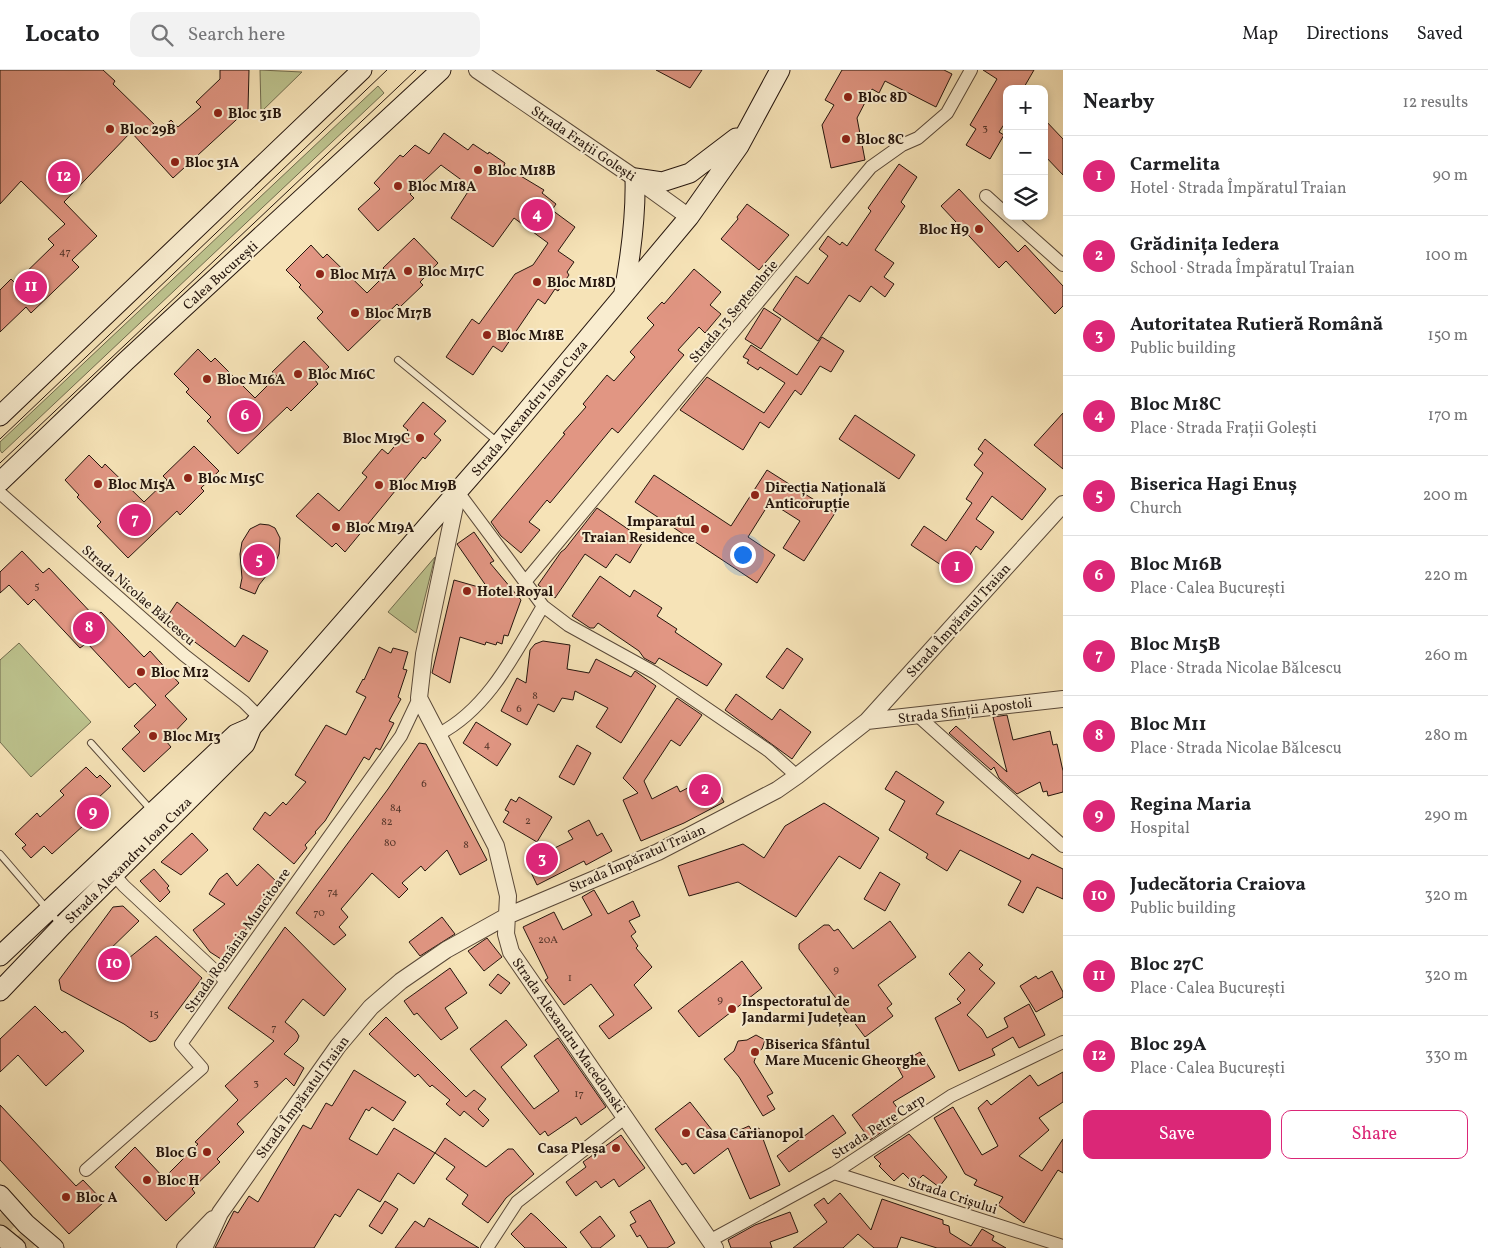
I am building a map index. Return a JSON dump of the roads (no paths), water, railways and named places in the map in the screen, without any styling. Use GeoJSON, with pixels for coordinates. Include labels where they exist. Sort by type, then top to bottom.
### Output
{"type":"FeatureCollection","features":[{"type":"Feature","properties":{"kind":"main road","name":"Calea București"},"geometry":{"type":"LineString","coordinates":[[0,482],[126,361],[440,70]]}},
{"type":"Feature","properties":{"kind":"main road","name":"Strada Alexandru Ioan Cuza"},"geometry":{"type":"LineString","coordinates":[[0,991],[114,875],[158,818],[236,734],[256,723],[500,444],[689,217],[724,169],[780,70]]}},
{"type":"Feature","properties":{"kind":"main road"},"geometry":{"type":"LineString","coordinates":[[0,416],[357,72]]}},
{"type":"Feature","properties":{"kind":"main road"},"geometry":{"type":"LineString","coordinates":[[624,293],[633,244],[636,208],[635,178],[662,182],[690,174],[711,160],[748,128]]}},
{"type":"Feature","properties":{"kind":"main road","name":"Strada Alexandru Ioan Cuza"},"geometry":{"type":"LineString","coordinates":[[0,956],[102,861],[158,818]]}},
{"type":"Feature","properties":{"kind":"main road"},"geometry":{"type":"LineString","coordinates":[[0,1195],[26,1224],[54,1248]]}},
{"type":"Feature","properties":{"kind":"main road"},"geometry":{"type":"LineString","coordinates":[[0,1235],[16,1248]]}},
{"type":"Feature","properties":{"kind":"street","name":"Strada Frații Golești"},"geometry":{"type":"LineString","coordinates":[[477,70],[689,217]]}},
{"type":"Feature","properties":{"kind":"street","name":"Strada 13 Septembrie"},"geometry":{"type":"LineString","coordinates":[[525,582],[871,167],[902,145],[918,138],[947,113],[971,70]]}},
{"type":"Feature","properties":{"kind":"street"},"geometry":{"type":"LineString","coordinates":[[986,196],[1003,212]]}},
{"type":"Feature","properties":{"kind":"street"},"geometry":{"type":"LineString","coordinates":[[1012,220],[1063,265]]}},
{"type":"Feature","properties":{"kind":"street","name":"Strada Nicolae Bălcescu"},"geometry":{"type":"LineString","coordinates":[[0,492],[184,655],[256,723]]}},
{"type":"Feature","properties":{"kind":"street"},"geometry":{"type":"LineString","coordinates":[[458,492],[543,606],[568,624],[670,683],[769,751],[797,776]]}},
{"type":"Feature","properties":{"kind":"street"},"geometry":{"type":"LineString","coordinates":[[419,698],[424,654],[458,492]]}},
{"type":"Feature","properties":{"kind":"street","name":"Strada Împăratul Traian"},"geometry":{"type":"LineString","coordinates":[[185,1248],[220,1212],[338,1046],[371,1007],[408,976],[446,950],[507,916],[658,852],[777,790],[797,776],[867,721],[1063,504]]}},
{"type":"Feature","properties":{"kind":"street"},"geometry":{"type":"LineString","coordinates":[[439,734],[457,725],[476,708],[513,657],[543,606]]}},
{"type":"Feature","properties":{"kind":"street","name":"Strada Alexandru Macedonski"},"geometry":{"type":"LineString","coordinates":[[419,698],[496,846],[507,889],[506,934],[511,952],[713,1244]]}},
{"type":"Feature","properties":{"kind":"street","name":"Strada România Muncitoare"},"geometry":{"type":"LineString","coordinates":[[86,1170],[202,1068],[181,1044],[401,736],[419,698]]}},
{"type":"Feature","properties":{"kind":"street","name":"Strada Sfinții Apostoli"},"geometry":{"type":"LineString","coordinates":[[867,721],[1063,698]]}},
{"type":"Feature","properties":{"kind":"street"},"geometry":{"type":"LineString","coordinates":[[917,715],[1063,846]]}},
{"type":"Feature","properties":{"kind":"street"},"geometry":{"type":"LineString","coordinates":[[102,861],[114,875],[226,981]]}},
{"type":"Feature","properties":{"kind":"street","name":"Strada Petre Carp"},"geometry":{"type":"LineString","coordinates":[[713,1244],[834,1173],[951,1096],[1063,1042]]}},
{"type":"Feature","properties":{"kind":"street"},"geometry":{"type":"LineString","coordinates":[[487,1248],[517,1202],[626,1117]]}},
{"type":"Feature","properties":{"kind":"street","name":"Strada Crișului"},"geometry":{"type":"LineString","coordinates":[[834,1173],[1063,1246]]}},
{"type":"Feature","properties":{"kind":"street","name":"Strada Împăratul Traian"},"geometry":{"type":"LineString","coordinates":[[204,1248],[220,1212]]}},
{"type":"Feature","properties":{"kind":"lane"},"geometry":{"type":"LineString","coordinates":[[398,360],[500,444]]}},
{"type":"Feature","properties":{"kind":"lane"},"geometry":{"type":"LineString","coordinates":[[91,743],[158,818]]}},
{"type":"Feature","properties":{"kind":"lane"},"geometry":{"type":"LineString","coordinates":[[0,854],[62,926]]}},
{"type":"Feature","properties":{"kind":"tunnel"},"geometry":{"type":"LineString","coordinates":[[0,1214],[37,1248]]}},
{"type":"Feature","properties":{"kind":"tram line"},"geometry":{"type":"LineString","coordinates":[[0,439],[387,70]]}},
{"type":"Feature","properties":{"kind":"tram line"},"geometry":{"type":"LineString","coordinates":[[0,463],[416,70]]}},
{"type":"Feature","properties":{"kind":"place","name":"Bloc 8D"},"geometry":{"type":"Point","coordinates":[848,97]}},
{"type":"Feature","properties":{"kind":"place","name":"Bloc 31B"},"geometry":{"type":"Point","coordinates":[218,113]}},
{"type":"Feature","properties":{"kind":"place","name":"Bloc 29B"},"geometry":{"type":"Point","coordinates":[110,129]}},
{"type":"Feature","properties":{"kind":"place","name":"Bloc 8C"},"geometry":{"type":"Point","coordinates":[846,139]}},
{"type":"Feature","properties":{"kind":"place","name":"Bloc 31A"},"geometry":{"type":"Point","coordinates":[175,162]}},
{"type":"Feature","properties":{"kind":"place","name":"Bloc M18B"},"geometry":{"type":"Point","coordinates":[478,170]}},
{"type":"Feature","properties":{"kind":"place","name":"Bloc 29A"},"geometry":{"type":"Point","coordinates":[64,177]}},
{"type":"Feature","properties":{"kind":"place","name":"Bloc M18A"},"geometry":{"type":"Point","coordinates":[398,186]}},
{"type":"Feature","properties":{"kind":"place","name":"Bloc M18C"},"geometry":{"type":"Point","coordinates":[537,215]}},
{"type":"Feature","properties":{"kind":"place","name":"Bloc H9"},"geometry":{"type":"Point","coordinates":[979,229]}},
{"type":"Feature","properties":{"kind":"place","name":"Bloc M17C"},"geometry":{"type":"Point","coordinates":[408,271]}},
{"type":"Feature","properties":{"kind":"place","name":"Bloc M17A"},"geometry":{"type":"Point","coordinates":[320,274]}},
{"type":"Feature","properties":{"kind":"place","name":"Bloc M18D"},"geometry":{"type":"Point","coordinates":[537,282]}},
{"type":"Feature","properties":{"kind":"place","name":"Bloc 27C"},"geometry":{"type":"Point","coordinates":[31,287]}},
{"type":"Feature","properties":{"kind":"place","name":"Bloc M17B"},"geometry":{"type":"Point","coordinates":[355,313]}},
{"type":"Feature","properties":{"kind":"place","name":"Bloc M18E"},"geometry":{"type":"Point","coordinates":[487,335]}},
{"type":"Feature","properties":{"kind":"place","name":"Bloc M16C"},"geometry":{"type":"Point","coordinates":[298,374]}},
{"type":"Feature","properties":{"kind":"place","name":"Bloc M16A"},"geometry":{"type":"Point","coordinates":[207,379]}},
{"type":"Feature","properties":{"kind":"place","name":"Bloc M16B"},"geometry":{"type":"Point","coordinates":[245,416]}},
{"type":"Feature","properties":{"kind":"place","name":"Bloc M19C"},"geometry":{"type":"Point","coordinates":[420,438]}},
{"type":"Feature","properties":{"kind":"place","name":"Bloc M15C"},"geometry":{"type":"Point","coordinates":[188,478]}},
{"type":"Feature","properties":{"kind":"place","name":"Bloc M15A"},"geometry":{"type":"Point","coordinates":[98,484]}},
{"type":"Feature","properties":{"kind":"place","name":"Bloc M19B"},"geometry":{"type":"Point","coordinates":[379,485]}},
{"type":"Feature","properties":{"kind":"place","name":"Direcția Națională Anticorupție"},"geometry":{"type":"Point","coordinates":[755,495]}},
{"type":"Feature","properties":{"kind":"place","name":"Bloc M15B"},"geometry":{"type":"Point","coordinates":[135,520]}},
{"type":"Feature","properties":{"kind":"place","name":"Bloc M19A"},"geometry":{"type":"Point","coordinates":[336,527]}},
{"type":"Feature","properties":{"kind":"place","name":"Imparatul Traian Residence"},"geometry":{"type":"Point","coordinates":[705,529]}},
{"type":"Feature","properties":{"kind":"place","name":"Biserica Hagi Enuș"},"geometry":{"type":"Point","coordinates":[259,560]}},
{"type":"Feature","properties":{"kind":"place","name":"Carmelita"},"geometry":{"type":"Point","coordinates":[957,567]}},
{"type":"Feature","properties":{"kind":"place","name":"Hotel Royal"},"geometry":{"type":"Point","coordinates":[467,591]}},
{"type":"Feature","properties":{"kind":"place","name":"Bloc M11"},"geometry":{"type":"Point","coordinates":[89,628]}},
{"type":"Feature","properties":{"kind":"place","name":"Bloc M12"},"geometry":{"type":"Point","coordinates":[141,672]}},
{"type":"Feature","properties":{"kind":"place","name":"Bloc M13"},"geometry":{"type":"Point","coordinates":[153,736]}},
{"type":"Feature","properties":{"kind":"place","name":"Grădinița Iedera"},"geometry":{"type":"Point","coordinates":[705,790]}},
{"type":"Feature","properties":{"kind":"place","name":"Regina Maria"},"geometry":{"type":"Point","coordinates":[93,813]}},
{"type":"Feature","properties":{"kind":"place","name":"Autoritatea Rutieră Română"},"geometry":{"type":"Point","coordinates":[542,859]}},
{"type":"Feature","properties":{"kind":"place","name":"Judecătoria Craiova"},"geometry":{"type":"Point","coordinates":[114,964]}},
{"type":"Feature","properties":{"kind":"place","name":"Inspectoratul de Jandarmi Județean"},"geometry":{"type":"Point","coordinates":[732,1009]}},
{"type":"Feature","properties":{"kind":"place","name":"Biserica Sfântul Mare Mucenic Gheorghe"},"geometry":{"type":"Point","coordinates":[755,1052]}},
{"type":"Feature","properties":{"kind":"place","name":"Casa Carianopol"},"geometry":{"type":"Point","coordinates":[686,1133]}},
{"type":"Feature","properties":{"kind":"place","name":"Casa Pleșa"},"geometry":{"type":"Point","coordinates":[616,1148]}},
{"type":"Feature","properties":{"kind":"place","name":"Bloc G"},"geometry":{"type":"Point","coordinates":[207,1152]}},
{"type":"Feature","properties":{"kind":"place","name":"Bloc H"},"geometry":{"type":"Point","coordinates":[147,1180]}},
{"type":"Feature","properties":{"kind":"place","name":"Bloc A"},"geometry":{"type":"Point","coordinates":[66,1197]}}]}
